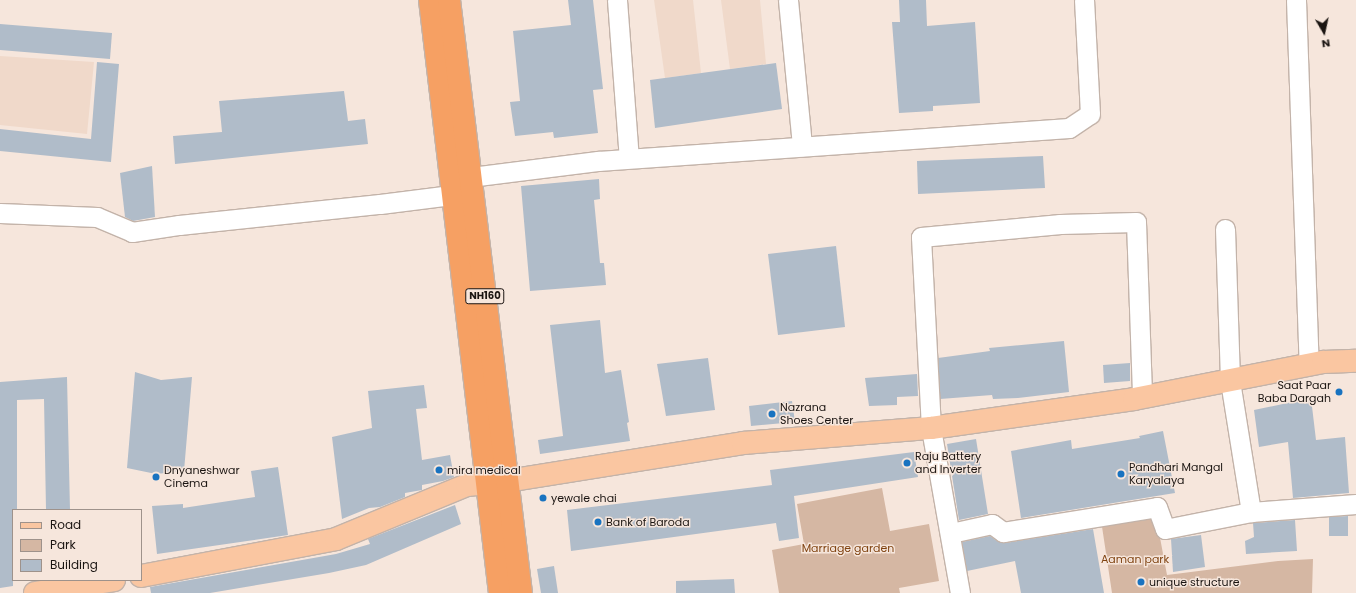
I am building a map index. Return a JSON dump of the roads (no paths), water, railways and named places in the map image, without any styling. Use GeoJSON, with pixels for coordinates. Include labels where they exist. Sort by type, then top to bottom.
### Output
{"type":"FeatureCollection","features":[{"type":"Feature","properties":{"kind":"highway","name":"NH160"},"geometry":{"type":"LineString","coordinates":[[430,0],[443,27],[465,188],[497,482],[500,593]]}},
{"type":"Feature","properties":{"kind":"highway","name":"NH160"},"geometry":{"type":"LineString","coordinates":[[443,27],[449,0]]}},
{"type":"Feature","properties":{"kind":"highway","name":"NH160"},"geometry":{"type":"LineString","coordinates":[[497,482],[521,593]]}},
{"type":"Feature","properties":{"kind":"main road"},"geometry":{"type":"LineString","coordinates":[[142,576],[336,539],[467,485],[497,482],[743,443],[931,428],[1142,397],[1323,362],[1356,361]]}},
{"type":"Feature","properties":{"kind":"main road"},"geometry":{"type":"LineString","coordinates":[[35,593],[73,590],[110,581]]}},
{"type":"Feature","properties":{"kind":"street"},"geometry":{"type":"LineString","coordinates":[[616,0],[630,158]]}},
{"type":"Feature","properties":{"kind":"street"},"geometry":{"type":"LineString","coordinates":[[788,0],[802,146]]}},
{"type":"Feature","properties":{"kind":"street"},"geometry":{"type":"LineString","coordinates":[[0,213],[97,216],[132,232],[179,225],[380,204],[598,160],[1069,128],[1090,114],[1084,0]]}},
{"type":"Feature","properties":{"kind":"street"},"geometry":{"type":"LineString","coordinates":[[1296,0],[1309,365]]}},
{"type":"Feature","properties":{"kind":"street"},"geometry":{"type":"LineString","coordinates":[[960,593],[931,428],[921,237],[1060,224],[1136,222],[1142,397]]}},
{"type":"Feature","properties":{"kind":"street"},"geometry":{"type":"LineString","coordinates":[[1226,229],[1230,381],[1251,512]]}},
{"type":"Feature","properties":{"kind":"street"},"geometry":{"type":"LineString","coordinates":[[950,533],[992,524],[1003,532],[1157,507],[1165,529],[1251,512],[1356,504]]}},
{"type":"Feature","properties":{"kind":"place","name":"Saat Paar Baba Dargah"},"geometry":{"type":"Point","coordinates":[1339,392]}},
{"type":"Feature","properties":{"kind":"place","name":"Nazrana Shoes Center"},"geometry":{"type":"Point","coordinates":[772,414]}},
{"type":"Feature","properties":{"kind":"place","name":"Raju Battery and Inverter"},"geometry":{"type":"Point","coordinates":[907,463]}},
{"type":"Feature","properties":{"kind":"place","name":"mira medical"},"geometry":{"type":"Point","coordinates":[439,470]}},
{"type":"Feature","properties":{"kind":"place","name":"Pandhari Mangal Karyalaya"},"geometry":{"type":"Point","coordinates":[1121,474]}},
{"type":"Feature","properties":{"kind":"place","name":"Dnyaneshwar Cinema"},"geometry":{"type":"Point","coordinates":[156,477]}},
{"type":"Feature","properties":{"kind":"place","name":"yewale chai"},"geometry":{"type":"Point","coordinates":[543,498]}},
{"type":"Feature","properties":{"kind":"place","name":"Bank of Baroda"},"geometry":{"type":"Point","coordinates":[598,522]}},
{"type":"Feature","properties":{"kind":"place","name":"unique structure"},"geometry":{"type":"Point","coordinates":[1141,582]}},
{"type":"Feature","properties":{"kind":"park label","name":"Marriage garden"},"geometry":{"type":"Point","coordinates":[848,548]}},
{"type":"Feature","properties":{"kind":"park label","name":"Aaman park"},"geometry":{"type":"Point","coordinates":[1135,559]}}]}
